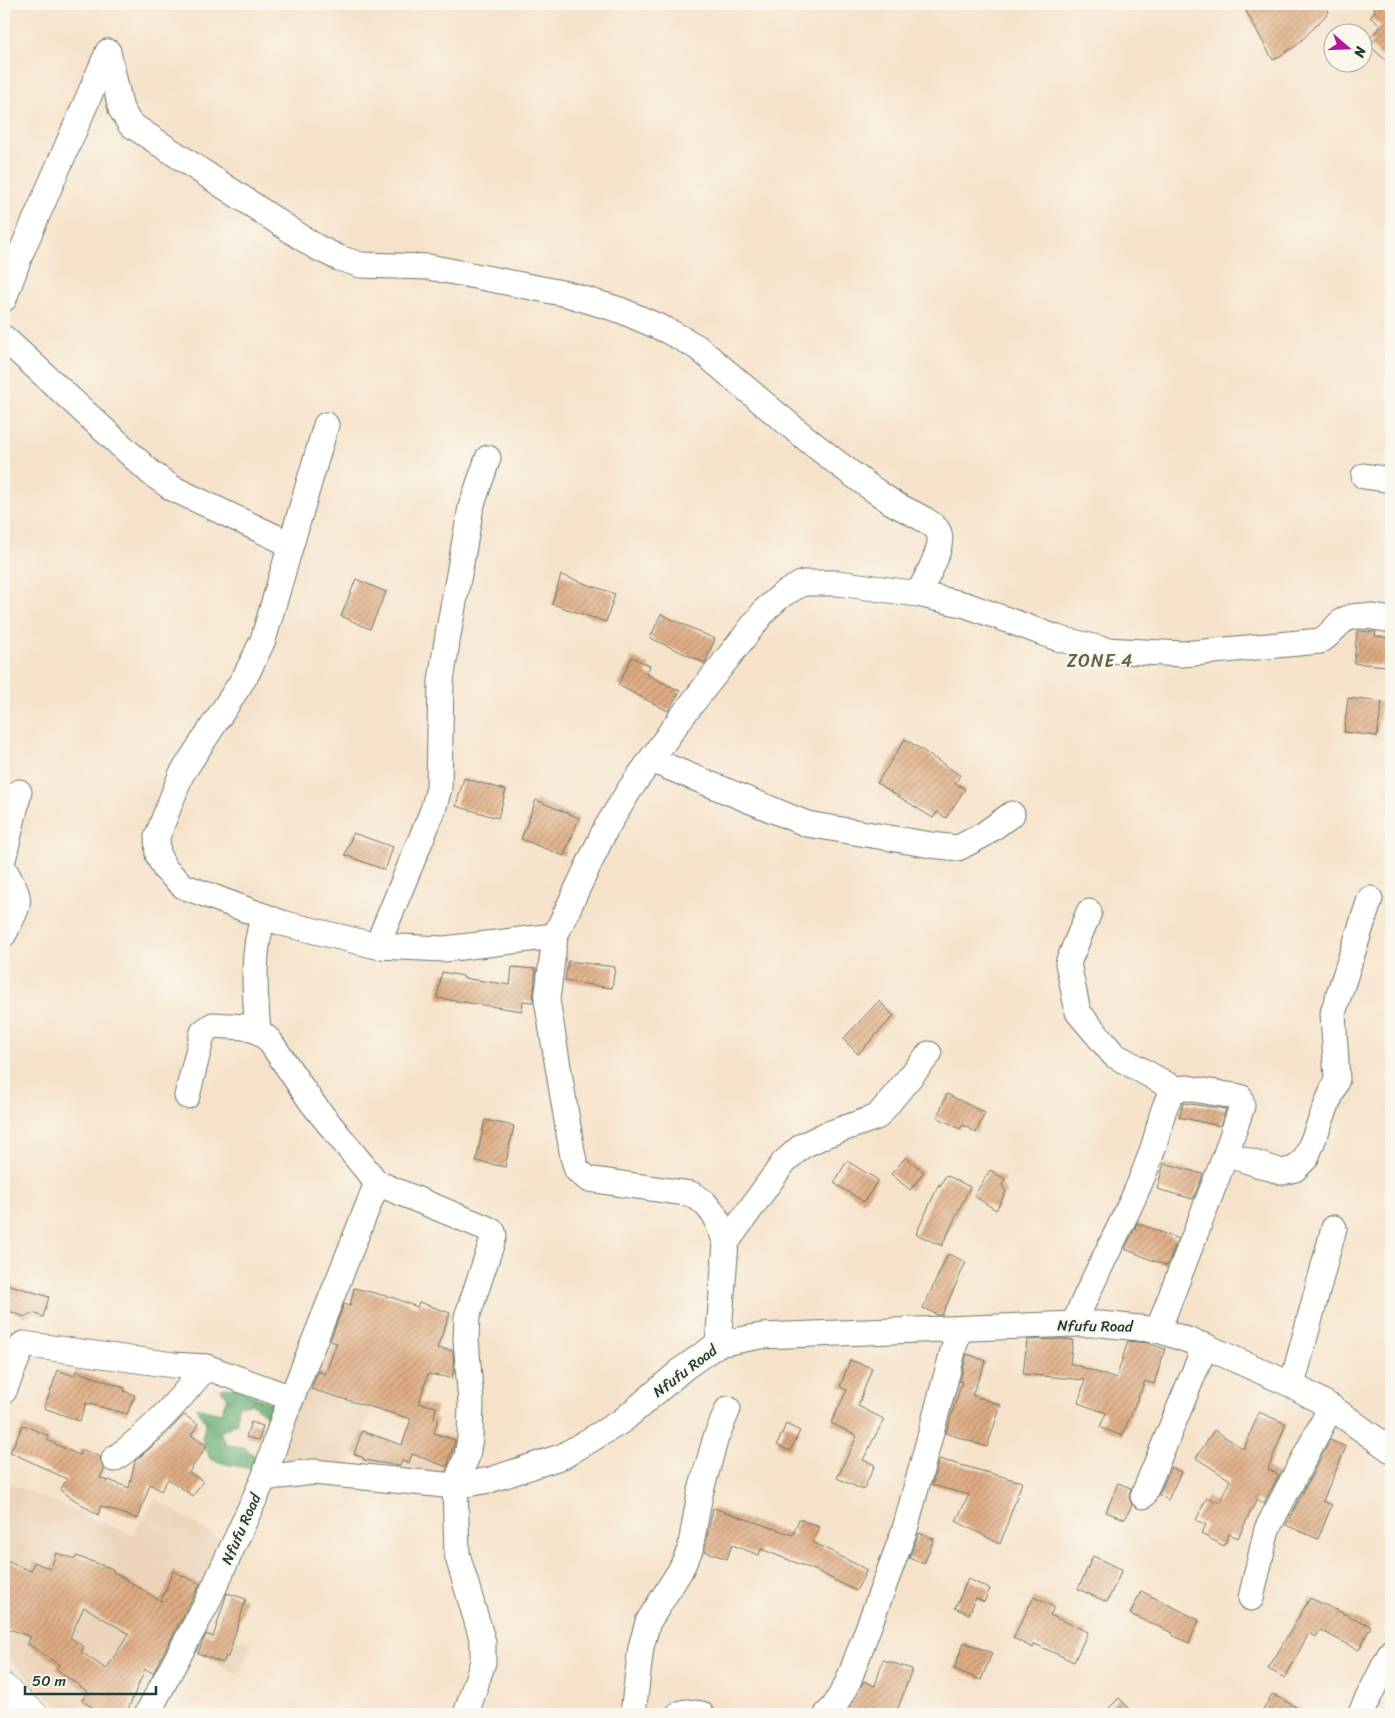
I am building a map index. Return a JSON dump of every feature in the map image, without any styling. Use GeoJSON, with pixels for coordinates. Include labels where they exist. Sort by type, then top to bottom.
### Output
{"type":"FeatureCollection","features":[{"type":"Feature","properties":{"kind":"main road"},"geometry":{"type":"LineString","coordinates":[[4,1688],[33,1714]]}},
{"type":"Feature","properties":{"kind":"street"},"geometry":{"type":"LineString","coordinates":[[4,299],[20,255],[108,52],[121,109],[130,124],[316,247],[360,265],[429,267],[567,294],[620,310],[666,330],[697,347],[866,485],[899,507],[935,527],[940,538],[938,551],[918,594]]}},
{"type":"Feature","properties":{"kind":"street"},"geometry":{"type":"LineString","coordinates":[[4,338],[77,407],[165,483],[290,544]]}},
{"type":"Feature","properties":{"kind":"street"},"geometry":{"type":"LineString","coordinates":[[326,425],[263,640],[246,675],[181,775],[156,837],[158,855],[165,869],[183,886],[264,916],[326,935],[377,946],[444,949],[556,936]]}},
{"type":"Feature","properties":{"kind":"street"},"geometry":{"type":"LineString","coordinates":[[377,946],[433,810],[439,788],[441,681],[463,543],[471,507],[488,458]]}},
{"type":"Feature","properties":{"kind":"street"},"geometry":{"type":"LineString","coordinates":[[1364,476],[1391,480]]}},
{"type":"Feature","properties":{"kind":"street"},"geometry":{"type":"LineString","coordinates":[[718,1344],[726,1243],[716,1217],[704,1202],[691,1194],[588,1179],[577,1170],[573,1157],[547,1000],[556,936],[605,830],[651,760],[766,609],[783,594],[803,583],[838,583],[918,594],[966,605],[1057,638],[1105,650],[1146,654],[1183,654],[1320,641],[1328,638],[1345,619],[1354,616],[1391,620]]}},
{"type":"Feature","properties":{"kind":"street"},"geometry":{"type":"LineString","coordinates":[[651,760],[807,824],[931,845],[958,848],[983,835],[1012,814]]}},
{"type":"Feature","properties":{"kind":"street"},"geometry":{"type":"LineString","coordinates":[[4,856],[19,792]]}},
{"type":"Feature","properties":{"kind":"street"},"geometry":{"type":"LineString","coordinates":[[4,869],[18,895],[18,905],[4,934]]}},
{"type":"Feature","properties":{"kind":"street"},"geometry":{"type":"LineString","coordinates":[[1226,1154],[1282,1172],[1294,1169],[1306,1158],[1337,1079],[1333,1013],[1370,899]]}},
{"type":"Feature","properties":{"kind":"street"},"geometry":{"type":"LineString","coordinates":[[1089,912],[1068,963],[1078,1012],[1114,1055],[1175,1089],[1187,1088],[1240,1097],[1242,1106],[1226,1154],[1158,1330]]}},
{"type":"Feature","properties":{"kind":"street"},"geometry":{"type":"LineString","coordinates":[[258,1031],[256,973],[259,930],[264,916]]}},
{"type":"Feature","properties":{"kind":"street"},"geometry":{"type":"LineString","coordinates":[[187,1096],[203,1032],[213,1025],[245,1026],[258,1031],[269,1040],[313,1104],[377,1183],[493,1232],[494,1236],[467,1317],[466,1339],[472,1403],[470,1438],[467,1456],[455,1486],[457,1554],[483,1642],[483,1662],[466,1714]]}},
{"type":"Feature","properties":{"kind":"street"},"geometry":{"type":"LineString","coordinates":[[726,1243],[784,1162],[802,1146],[825,1135],[877,1117],[929,1054]]}},
{"type":"Feature","properties":{"kind":"street"},"geometry":{"type":"LineString","coordinates":[[1074,1324],[1100,1263],[1136,1196],[1166,1104],[1175,1089]]}},
{"type":"Feature","properties":{"kind":"street"},"geometry":{"type":"LineString","coordinates":[[264,1478],[291,1398],[377,1183]]}},
{"type":"Feature","properties":{"kind":"street"},"geometry":{"type":"LineString","coordinates":[[1292,1385],[1334,1228]]}},
{"type":"Feature","properties":{"kind":"street","name":"Nfufu Road"},"geometry":{"type":"LineString","coordinates":[[147,1714],[203,1610],[264,1478],[313,1472],[455,1486],[490,1480],[563,1456],[622,1421],[684,1368],[718,1344],[780,1334],[1074,1324],[1101,1324],[1158,1330],[1205,1346],[1292,1385],[1331,1407],[1391,1450]]}},
{"type":"Feature","properties":{"kind":"street"},"geometry":{"type":"LineString","coordinates":[[827,1714],[834,1707],[848,1682],[905,1529],[959,1329]]}},
{"type":"Feature","properties":{"kind":"street"},"geometry":{"type":"LineString","coordinates":[[4,1391],[23,1344],[173,1365],[206,1367],[291,1398]]}},
{"type":"Feature","properties":{"kind":"street"},"geometry":{"type":"LineString","coordinates":[[1143,1496],[1205,1346]]}},
{"type":"Feature","properties":{"kind":"street"},"geometry":{"type":"LineString","coordinates":[[114,1459],[138,1442],[169,1412],[206,1367]]}},
{"type":"Feature","properties":{"kind":"street"},"geometry":{"type":"LineString","coordinates":[[1251,1598],[1259,1554],[1267,1529],[1331,1407]]}},
{"type":"Feature","properties":{"kind":"street"},"geometry":{"type":"LineString","coordinates":[[633,1714],[641,1648],[648,1622],[680,1571],[690,1550],[692,1527],[707,1470],[716,1437],[728,1409]]}},
{"type":"Feature","properties":{"kind":"street"},"geometry":{"type":"LineString","coordinates":[[1360,1714],[1391,1652]]}},
{"type":"Feature","properties":{"kind":"street"},"geometry":{"type":"LineString","coordinates":[[678,1714],[686,1712],[701,1714]]}},
{"type":"Feature","properties":{"kind":"shaded area"},"geometry":{"type":"Polygon","coordinates":[[[331,1311],[399,1338],[349,1467],[283,1461],[280,1450],[331,1311]]]}},
{"type":"Feature","properties":{"kind":"shaded area"},"geometry":{"type":"Polygon","coordinates":[[[409,1426],[465,1438],[455,1476],[391,1473],[409,1426]]]}},
{"type":"Feature","properties":{"kind":"shaded area"},"geometry":{"type":"Polygon","coordinates":[[[4,1481],[132,1535],[155,1499],[229,1545],[138,1714],[67,1714],[4,1654],[4,1481]]]}},
{"type":"Feature","properties":{"kind":"shaded area"},"geometry":{"type":"Polygon","coordinates":[[[202,1624],[251,1644],[239,1675],[190,1649],[202,1624]]]}},
{"type":"Feature","properties":{"kind":"green space"},"geometry":{"type":"Polygon","coordinates":[[[233,1387],[272,1404],[272,1423],[268,1425],[266,1414],[252,1404],[238,1406],[237,1423],[220,1433],[228,1445],[244,1447],[262,1462],[258,1470],[228,1465],[210,1459],[202,1437],[206,1423],[196,1407],[221,1413],[227,1397],[220,1389],[233,1387]]]}},
{"type":"Feature","properties":{"kind":"building"},"geometry":{"type":"Polygon","coordinates":[[[1242,4],[1322,4],[1329,12],[1296,46],[1273,60],[1242,4]]]}},
{"type":"Feature","properties":{"kind":"building"},"geometry":{"type":"Polygon","coordinates":[[[1373,4],[1391,4],[1391,65],[1372,48],[1372,36],[1381,26],[1370,17],[1375,12],[1373,4]]]}},
{"type":"Feature","properties":{"kind":"building"},"geometry":{"type":"Polygon","coordinates":[[[561,575],[615,594],[606,622],[552,604],[561,575]]]}},
{"type":"Feature","properties":{"kind":"building"},"geometry":{"type":"Polygon","coordinates":[[[356,579],[386,592],[370,629],[341,616],[356,579]]]}},
{"type":"Feature","properties":{"kind":"building"},"geometry":{"type":"Polygon","coordinates":[[[661,614],[715,639],[705,663],[650,638],[661,614]]]}},
{"type":"Feature","properties":{"kind":"building"},"geometry":{"type":"Polygon","coordinates":[[[1357,631],[1376,632],[1375,636],[1389,638],[1386,666],[1354,663],[1357,631]]]}},
{"type":"Feature","properties":{"kind":"building"},"geometry":{"type":"Polygon","coordinates":[[[632,657],[650,666],[646,674],[680,691],[668,711],[618,685],[632,657]]]}},
{"type":"Feature","properties":{"kind":"building"},"geometry":{"type":"Polygon","coordinates":[[[1348,698],[1382,702],[1377,736],[1344,732],[1348,698]]]}},
{"type":"Feature","properties":{"kind":"building"},"geometry":{"type":"Polygon","coordinates":[[[905,739],[960,775],[955,783],[965,789],[946,818],[937,812],[933,818],[877,783],[905,739]]]}},
{"type":"Feature","properties":{"kind":"building"},"geometry":{"type":"Polygon","coordinates":[[[464,778],[506,790],[498,818],[456,806],[464,778]]]}},
{"type":"Feature","properties":{"kind":"building"},"geometry":{"type":"Polygon","coordinates":[[[536,800],[579,818],[564,856],[521,839],[536,800]]]}},
{"type":"Feature","properties":{"kind":"building"},"geometry":{"type":"Polygon","coordinates":[[[353,833],[393,847],[385,870],[345,855],[353,833]]]}},
{"type":"Feature","properties":{"kind":"building"},"geometry":{"type":"Polygon","coordinates":[[[568,961],[615,967],[612,988],[565,981],[568,961]]]}},
{"type":"Feature","properties":{"kind":"building"},"geometry":{"type":"Polygon","coordinates":[[[512,967],[536,969],[533,1002],[523,1001],[522,1011],[437,998],[442,972],[463,976],[463,978],[510,985],[512,967]]]}},
{"type":"Feature","properties":{"kind":"building"},"geometry":{"type":"Polygon","coordinates":[[[879,1001],[894,1016],[858,1054],[843,1039],[879,1001]]]}},
{"type":"Feature","properties":{"kind":"building"},"geometry":{"type":"Polygon","coordinates":[[[947,1094],[985,1113],[976,1133],[963,1125],[960,1129],[937,1117],[947,1094]]]}},
{"type":"Feature","properties":{"kind":"building"},"geometry":{"type":"Polygon","coordinates":[[[1183,1103],[1226,1109],[1220,1126],[1179,1117],[1183,1103]]]}},
{"type":"Feature","properties":{"kind":"building"},"geometry":{"type":"Polygon","coordinates":[[[485,1120],[514,1126],[505,1167],[476,1161],[485,1120]]]}},
{"type":"Feature","properties":{"kind":"building"},"geometry":{"type":"Polygon","coordinates":[[[906,1157],[924,1172],[910,1190],[891,1174],[906,1157]]]}},
{"type":"Feature","properties":{"kind":"building"},"geometry":{"type":"Polygon","coordinates":[[[847,1161],[878,1180],[864,1202],[834,1183],[847,1161]]]}},
{"type":"Feature","properties":{"kind":"building"},"geometry":{"type":"Polygon","coordinates":[[[1164,1163],[1203,1174],[1193,1199],[1157,1189],[1164,1163]]]}},
{"type":"Feature","properties":{"kind":"building"},"geometry":{"type":"Polygon","coordinates":[[[990,1170],[1005,1179],[1002,1185],[1006,1192],[996,1210],[974,1196],[990,1170]]]}},
{"type":"Feature","properties":{"kind":"building"},"geometry":{"type":"Polygon","coordinates":[[[946,1175],[970,1187],[942,1246],[916,1234],[939,1184],[940,1186],[946,1175]]]}},
{"type":"Feature","properties":{"kind":"building"},"geometry":{"type":"Polygon","coordinates":[[[1137,1223],[1178,1239],[1167,1266],[1125,1249],[1137,1223]]]}},
{"type":"Feature","properties":{"kind":"building"},"geometry":{"type":"Polygon","coordinates":[[[948,1254],[966,1262],[942,1315],[938,1315],[923,1308],[948,1254]]]}},
{"type":"Feature","properties":{"kind":"building"},"geometry":{"type":"Polygon","coordinates":[[[4,1283],[49,1297],[43,1317],[34,1313],[25,1317],[4,1309],[4,1283]]]}},
{"type":"Feature","properties":{"kind":"building"},"geometry":{"type":"Polygon","coordinates":[[[354,1288],[394,1298],[417,1307],[419,1302],[450,1313],[437,1348],[453,1351],[454,1369],[452,1378],[428,1374],[419,1403],[436,1407],[434,1418],[438,1419],[434,1433],[455,1440],[447,1467],[412,1454],[409,1463],[402,1461],[400,1466],[363,1460],[364,1458],[354,1454],[362,1431],[402,1445],[411,1419],[311,1389],[318,1371],[325,1374],[337,1343],[330,1341],[344,1304],[350,1306],[354,1288]]]}},
{"type":"Feature","properties":{"kind":"building"},"geometry":{"type":"Polygon","coordinates":[[[1027,1340],[1073,1340],[1070,1363],[1116,1379],[1128,1341],[1148,1343],[1165,1349],[1154,1384],[1145,1381],[1122,1436],[1100,1427],[1106,1413],[1078,1403],[1085,1380],[1023,1374],[1027,1340]]]}},
{"type":"Feature","properties":{"kind":"building"},"geometry":{"type":"Polygon","coordinates":[[[967,1354],[986,1361],[972,1395],[1001,1405],[987,1447],[946,1433],[962,1382],[960,1381],[967,1354]]]}},
{"type":"Feature","properties":{"kind":"building"},"geometry":{"type":"Polygon","coordinates":[[[850,1360],[872,1368],[858,1406],[884,1419],[863,1460],[875,1465],[863,1490],[837,1478],[857,1436],[831,1423],[847,1390],[840,1387],[850,1360]]]}},
{"type":"Feature","properties":{"kind":"building"},"geometry":{"type":"Polygon","coordinates":[[[58,1370],[74,1376],[76,1371],[125,1388],[124,1391],[135,1395],[127,1414],[86,1403],[80,1421],[44,1408],[58,1370]]]}},
{"type":"Feature","properties":{"kind":"building"},"geometry":{"type":"Polygon","coordinates":[[[1259,1412],[1286,1424],[1268,1469],[1279,1475],[1264,1503],[1257,1499],[1238,1538],[1229,1534],[1224,1546],[1201,1534],[1206,1525],[1196,1520],[1207,1497],[1219,1503],[1230,1480],[1196,1458],[1214,1430],[1244,1449],[1259,1412]]]}},
{"type":"Feature","properties":{"kind":"building"},"geometry":{"type":"Polygon","coordinates":[[[184,1415],[198,1424],[191,1435],[207,1446],[189,1472],[203,1481],[193,1496],[168,1479],[161,1491],[150,1484],[138,1519],[101,1506],[98,1515],[60,1490],[67,1479],[10,1452],[23,1425],[49,1436],[47,1440],[79,1455],[81,1449],[100,1457],[104,1469],[100,1478],[107,1480],[106,1483],[109,1480],[129,1488],[135,1461],[162,1438],[184,1415]]]}},
{"type":"Feature","properties":{"kind":"building"},"geometry":{"type":"Polygon","coordinates":[[[251,1422],[263,1426],[259,1440],[246,1437],[251,1422]]]}},
{"type":"Feature","properties":{"kind":"building"},"geometry":{"type":"Polygon","coordinates":[[[786,1424],[800,1431],[790,1451],[777,1445],[786,1424]]]}},
{"type":"Feature","properties":{"kind":"building"},"geometry":{"type":"Polygon","coordinates":[[[1330,1440],[1346,1447],[1323,1501],[1332,1505],[1318,1539],[1286,1525],[1330,1440]]]}},
{"type":"Feature","properties":{"kind":"building"},"geometry":{"type":"Polygon","coordinates":[[[939,1459],[1022,1482],[1000,1544],[956,1521],[969,1495],[932,1485],[939,1459]]]}},
{"type":"Feature","properties":{"kind":"building"},"geometry":{"type":"Polygon","coordinates":[[[1171,1467],[1181,1472],[1168,1500],[1159,1495],[1171,1467]]]}},
{"type":"Feature","properties":{"kind":"building"},"geometry":{"type":"Polygon","coordinates":[[[1118,1483],[1131,1488],[1129,1497],[1132,1505],[1125,1519],[1106,1512],[1118,1483]]]}},
{"type":"Feature","properties":{"kind":"building"},"geometry":{"type":"Polygon","coordinates":[[[713,1508],[793,1535],[799,1519],[819,1527],[813,1542],[867,1570],[856,1591],[817,1571],[761,1549],[759,1555],[732,1545],[727,1559],[704,1551],[713,1508]]]}},
{"type":"Feature","properties":{"kind":"building"},"geometry":{"type":"Polygon","coordinates":[[[919,1533],[934,1539],[924,1564],[909,1558],[919,1533]]]}},
{"type":"Feature","properties":{"kind":"building"},"geometry":{"type":"Polygon","coordinates":[[[56,1553],[75,1559],[76,1556],[113,1569],[112,1571],[161,1601],[173,1571],[200,1584],[153,1673],[145,1669],[126,1714],[101,1714],[82,1700],[88,1692],[56,1669],[59,1665],[27,1643],[31,1637],[4,1627],[4,1560],[31,1571],[34,1562],[51,1569],[56,1553]],[[84,1607],[70,1637],[84,1647],[81,1652],[106,1669],[129,1634],[84,1607]]]}},
{"type":"Feature","properties":{"kind":"building"},"geometry":{"type":"Polygon","coordinates":[[[1093,1556],[1122,1570],[1107,1602],[1078,1589],[1093,1556]]]}},
{"type":"Feature","properties":{"kind":"building"},"geometry":{"type":"Polygon","coordinates":[[[968,1579],[990,1589],[984,1602],[976,1598],[969,1614],[955,1608],[968,1579]]]}},
{"type":"Feature","properties":{"kind":"building"},"geometry":{"type":"Polygon","coordinates":[[[1141,1591],[1199,1620],[1189,1643],[1172,1635],[1173,1633],[1130,1614],[1141,1591]]]}},
{"type":"Feature","properties":{"kind":"building"},"geometry":{"type":"Polygon","coordinates":[[[227,1593],[246,1599],[228,1657],[226,1656],[223,1663],[198,1653],[206,1634],[213,1637],[227,1593]]]}},
{"type":"Feature","properties":{"kind":"building"},"geometry":{"type":"Polygon","coordinates":[[[1034,1597],[1054,1607],[1050,1615],[1088,1632],[1074,1662],[1035,1644],[1033,1648],[1013,1638],[1034,1597]]]}},
{"type":"Feature","properties":{"kind":"building"},"geometry":{"type":"Polygon","coordinates":[[[1310,1598],[1371,1626],[1359,1650],[1320,1630],[1316,1637],[1309,1633],[1285,1678],[1268,1669],[1310,1598]]]}},
{"type":"Feature","properties":{"kind":"building"},"geometry":{"type":"Polygon","coordinates":[[[964,1642],[992,1653],[981,1680],[954,1669],[964,1642]]]}},
{"type":"Feature","properties":{"kind":"building"},"geometry":{"type":"Polygon","coordinates":[[[883,1660],[912,1669],[896,1714],[869,1714],[850,1707],[864,1681],[875,1686],[883,1660]]]}},
{"type":"Feature","properties":{"kind":"building"},"geometry":{"type":"Polygon","coordinates":[[[1272,1694],[1309,1714],[1261,1714],[1272,1694]]]}},
{"type":"Feature","properties":{"kind":"building"},"geometry":{"type":"Polygon","coordinates":[[[1119,1698],[1135,1714],[1103,1714],[1119,1698]]]}},
{"type":"Feature","properties":{"kind":"waterway"},"geometry":{"type":"LineString","coordinates":[[10,1672],[41,1700]]}},
{"type":"Feature","properties":{"kind":"waterway"},"geometry":{"type":"LineString","coordinates":[[48,1709],[54,1714]]}},
{"type":"Feature","properties":{"kind":"district","name":"ZONE 4"},"geometry":{"type":"Point","coordinates":[1100,661]}}]}
